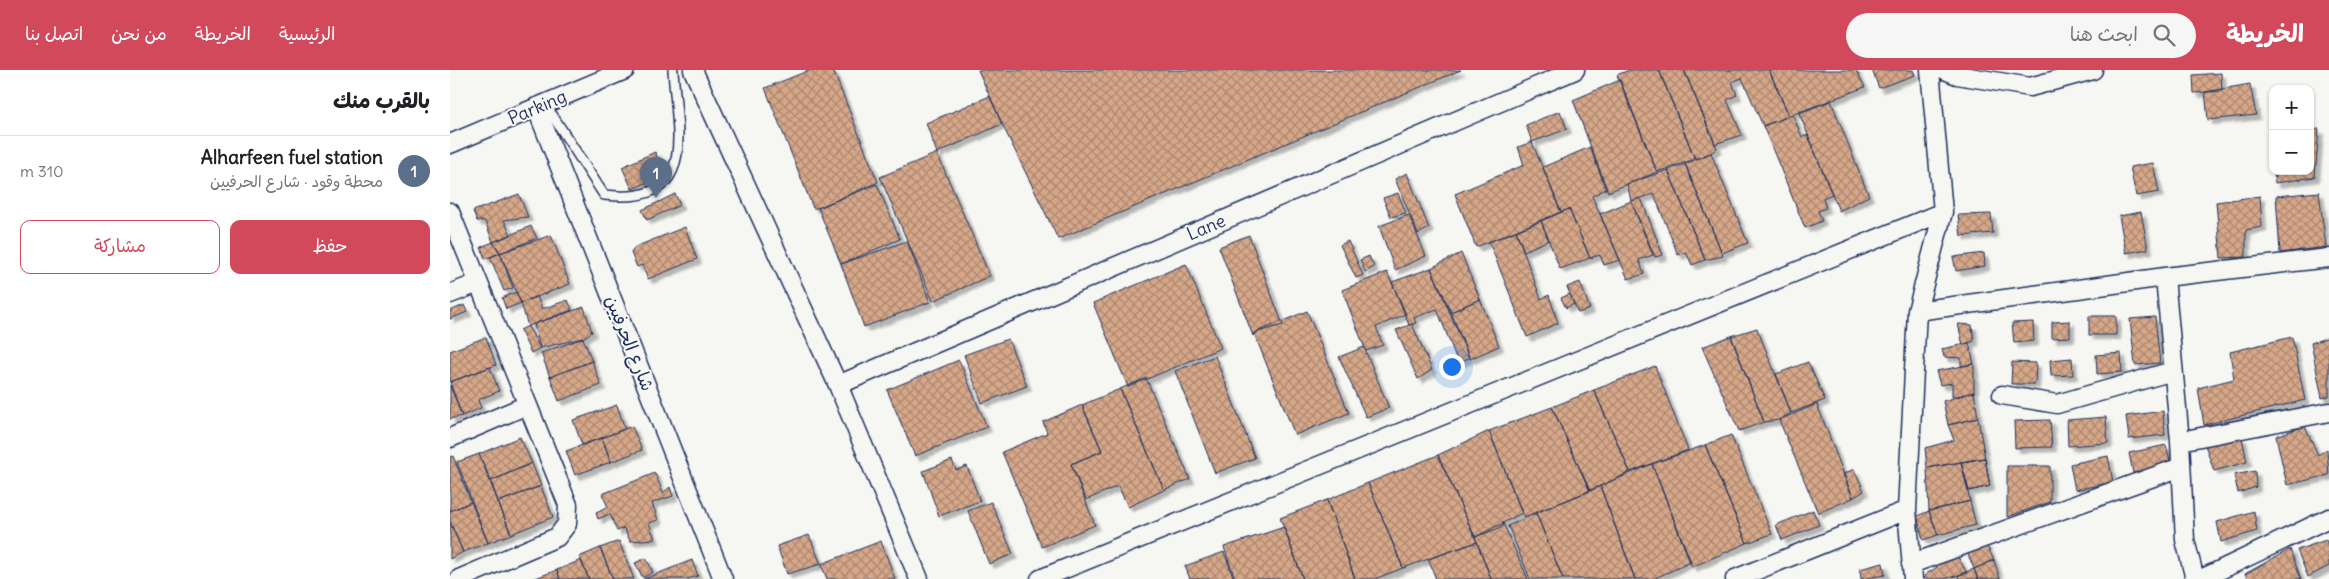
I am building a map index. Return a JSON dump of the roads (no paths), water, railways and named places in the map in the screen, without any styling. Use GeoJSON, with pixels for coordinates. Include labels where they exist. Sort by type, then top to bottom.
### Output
{"type":"FeatureCollection","features":[{"type":"Feature","properties":{"kind":"street","name":"Parking"},"geometry":{"type":"LineString","coordinates":[[450,144],[625,70]]}},
{"type":"Feature","properties":{"kind":"street"},"geometry":{"type":"LineString","coordinates":[[693,70],[838,384],[919,579]]}},
{"type":"Feature","properties":{"kind":"street","name":"Lane"},"geometry":{"type":"LineString","coordinates":[[838,384],[1575,70]]}},
{"type":"Feature","properties":{"kind":"street"},"geometry":{"type":"LineString","coordinates":[[1930,70],[1944,212],[1917,311],[1908,510],[1912,572],[2181,467]]}},
{"type":"Feature","properties":{"kind":"street"},"geometry":{"type":"LineString","coordinates":[[1945,70],[1957,74],[2030,87],[2093,70]]}},
{"type":"Feature","properties":{"kind":"street","name":"شارع الحرفيين"},"geometry":{"type":"LineString","coordinates":[[541,106],[724,579]]}},
{"type":"Feature","properties":{"kind":"street"},"geometry":{"type":"LineString","coordinates":[[450,212],[568,505],[567,524],[557,537],[460,579]]}},
{"type":"Feature","properties":{"kind":"street"},"geometry":{"type":"LineString","coordinates":[[1040,579],[1944,212]]}},
{"type":"Feature","properties":{"kind":"street"},"geometry":{"type":"LineString","coordinates":[[1917,311],[2164,277],[2329,258]]}},
{"type":"Feature","properties":{"kind":"street"},"geometry":{"type":"LineString","coordinates":[[2164,277],[2180,441],[2185,540],[2195,579]]}},
{"type":"Feature","properties":{"kind":"street"},"geometry":{"type":"LineString","coordinates":[[450,294],[478,283]]}},
{"type":"Feature","properties":{"kind":"street"},"geometry":{"type":"LineString","coordinates":[[2002,395],[2057,404],[2173,371]]}},
{"type":"Feature","properties":{"kind":"street"},"geometry":{"type":"LineString","coordinates":[[450,438],[527,405]]}},
{"type":"Feature","properties":{"kind":"street"},"geometry":{"type":"LineString","coordinates":[[2180,441],[2329,412]]}},
{"type":"Feature","properties":{"kind":"street"},"geometry":{"type":"LineString","coordinates":[[1736,579],[1908,510]]}},
{"type":"Feature","properties":{"kind":"street"},"geometry":{"type":"LineString","coordinates":[[2201,579],[2329,518]]}},
{"type":"Feature","properties":{"kind":"lane"},"geometry":{"type":"LineString","coordinates":[[541,106],[604,195],[628,198],[662,187],[676,168],[679,139],[674,70]]}},
{"type":"Feature","properties":{"kind":"place","name":"Alharfeen fuel station"},"geometry":{"type":"Point","coordinates":[656,198]}}]}
